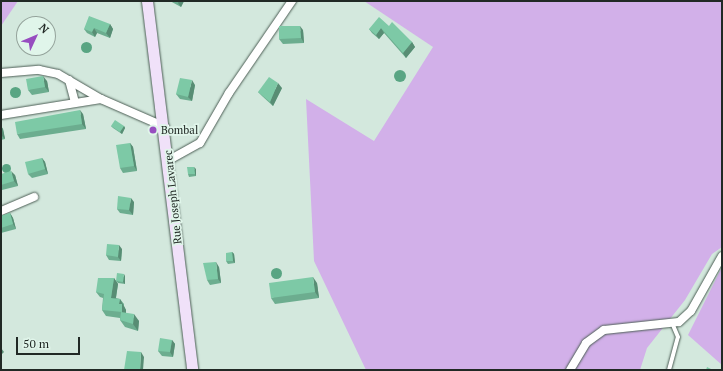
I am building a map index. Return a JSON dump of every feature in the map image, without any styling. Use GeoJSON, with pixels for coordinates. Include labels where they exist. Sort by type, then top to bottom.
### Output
{"type":"FeatureCollection","features":[{"type":"Feature","properties":{"kind":"street","name":"Rue Joseph Lavarec"},"geometry":{"type":"LineString","coordinates":[[147,1],[165,127],[192,370]]}},
{"type":"Feature","properties":{"kind":"street"},"geometry":{"type":"LineString","coordinates":[[169,160],[200,143],[229,93],[292,1]]}},
{"type":"Feature","properties":{"kind":"street"},"geometry":{"type":"LineString","coordinates":[[1,73],[39,70],[69,80],[101,99],[165,127]]}},
{"type":"Feature","properties":{"kind":"street"},"geometry":{"type":"LineString","coordinates":[[69,80],[75,102]]}},
{"type":"Feature","properties":{"kind":"street"},"geometry":{"type":"LineString","coordinates":[[1,115],[101,99]]}},
{"type":"Feature","properties":{"kind":"street"},"geometry":{"type":"LineString","coordinates":[[1,211],[34,197]]}},
{"type":"Feature","properties":{"kind":"street"},"geometry":{"type":"LineString","coordinates":[[570,370],[586,343],[604,330],[676,323],[691,311],[717,259],[722,256]]}},
{"type":"Feature","properties":{"kind":"lane"},"geometry":{"type":"LineString","coordinates":[[669,370],[678,337],[676,323]]}},
{"type":"Feature","properties":{"kind":"shaded area"},"geometry":{"type":"Polygon","coordinates":[[[1,1],[18,1],[1,26],[1,1]]]}},
{"type":"Feature","properties":{"kind":"shaded area"},"geometry":{"type":"Polygon","coordinates":[[[364,1],[722,1],[722,247],[712,254],[685,300],[647,348],[640,370],[366,370],[314,261],[306,99],[374,141],[433,47],[364,1]]]}},
{"type":"Feature","properties":{"kind":"shaded area"},"geometry":{"type":"Polygon","coordinates":[[[84,42],[88,42],[90,43],[90,51],[84,52],[81,49],[81,45],[84,42]]]}},
{"type":"Feature","properties":{"kind":"shaded area"},"geometry":{"type":"Polygon","coordinates":[[[398,70],[402,70],[406,76],[402,82],[398,82],[394,78],[394,74],[398,70]]]}},
{"type":"Feature","properties":{"kind":"shaded area"},"geometry":{"type":"Polygon","coordinates":[[[13,87],[17,87],[19,88],[19,96],[13,97],[10,94],[10,90],[13,87]]]}},
{"type":"Feature","properties":{"kind":"shaded area"},"geometry":{"type":"Polygon","coordinates":[[[6,163],[11,168],[6,173],[1,168],[6,163]]]}},
{"type":"Feature","properties":{"kind":"shaded area"},"geometry":{"type":"Polygon","coordinates":[[[722,267],[722,365],[688,335],[722,267]]]}},
{"type":"Feature","properties":{"kind":"shaded area"},"geometry":{"type":"Polygon","coordinates":[[[274,268],[278,268],[280,269],[280,277],[274,278],[271,275],[271,271],[274,268]]]}},
{"type":"Feature","properties":{"kind":"building"},"geometry":{"type":"Polygon","coordinates":[[[89,16],[110,24],[106,33],[94,28],[92,32],[84,29],[89,16]]]}},
{"type":"Feature","properties":{"kind":"building"},"geometry":{"type":"Polygon","coordinates":[[[379,17],[389,26],[392,22],[412,42],[403,53],[381,28],[376,35],[369,29],[379,17]]]}},
{"type":"Feature","properties":{"kind":"building"},"geometry":{"type":"Polygon","coordinates":[[[279,26],[300,26],[301,38],[279,39],[279,26]]]}},
{"type":"Feature","properties":{"kind":"building"},"geometry":{"type":"Polygon","coordinates":[[[43,76],[45,87],[28,90],[26,79],[43,76]]]}},
{"type":"Feature","properties":{"kind":"building"},"geometry":{"type":"Polygon","coordinates":[[[269,77],[278,83],[270,102],[258,92],[269,77]]]}},
{"type":"Feature","properties":{"kind":"building"},"geometry":{"type":"Polygon","coordinates":[[[180,78],[192,80],[188,97],[176,94],[180,78]]]}},
{"type":"Feature","properties":{"kind":"building"},"geometry":{"type":"Polygon","coordinates":[[[80,110],[82,124],[17,134],[15,122],[80,110]]]}},
{"type":"Feature","properties":{"kind":"building"},"geometry":{"type":"Polygon","coordinates":[[[115,120],[124,126],[120,132],[111,126],[115,120]]]}},
{"type":"Feature","properties":{"kind":"building"},"geometry":{"type":"Polygon","coordinates":[[[130,143],[134,166],[120,168],[116,145],[130,143]]]}},
{"type":"Feature","properties":{"kind":"building"},"geometry":{"type":"Polygon","coordinates":[[[42,158],[45,169],[28,174],[25,162],[42,158]]]}},
{"type":"Feature","properties":{"kind":"building"},"geometry":{"type":"Polygon","coordinates":[[[187,167],[194,167],[195,174],[188,174],[187,167]]]}},
{"type":"Feature","properties":{"kind":"building"},"geometry":{"type":"Polygon","coordinates":[[[11,171],[14,181],[1,185],[1,174],[11,171]]]}},
{"type":"Feature","properties":{"kind":"building"},"geometry":{"type":"Polygon","coordinates":[[[118,196],[131,198],[129,210],[117,209],[118,196]]]}},
{"type":"Feature","properties":{"kind":"building"},"geometry":{"type":"Polygon","coordinates":[[[10,213],[13,224],[1,228],[1,216],[10,213]]]}},
{"type":"Feature","properties":{"kind":"building"},"geometry":{"type":"Polygon","coordinates":[[[107,244],[119,245],[118,257],[106,255],[107,244]]]}},
{"type":"Feature","properties":{"kind":"building"},"geometry":{"type":"Polygon","coordinates":[[[232,252],[233,261],[226,261],[226,253],[232,252]]]}},
{"type":"Feature","properties":{"kind":"building"},"geometry":{"type":"Polygon","coordinates":[[[216,262],[218,279],[207,280],[203,263],[216,262]]]}},
{"type":"Feature","properties":{"kind":"building"},"geometry":{"type":"Polygon","coordinates":[[[117,273],[124,274],[123,282],[116,281],[117,273]]]}},
{"type":"Feature","properties":{"kind":"building"},"geometry":{"type":"Polygon","coordinates":[[[313,277],[315,292],[271,298],[269,283],[313,277]]]}},
{"type":"Feature","properties":{"kind":"building"},"geometry":{"type":"Polygon","coordinates":[[[98,278],[114,278],[111,298],[120,299],[119,304],[122,304],[122,312],[102,310],[104,294],[96,292],[98,278]]]}},
{"type":"Feature","properties":{"kind":"building"},"geometry":{"type":"Polygon","coordinates":[[[121,312],[134,314],[133,324],[120,320],[121,312]]]}},
{"type":"Feature","properties":{"kind":"building"},"geometry":{"type":"Polygon","coordinates":[[[160,338],[172,340],[170,352],[158,351],[160,338]]]}},
{"type":"Feature","properties":{"kind":"building"},"geometry":{"type":"Polygon","coordinates":[[[127,351],[141,352],[140,370],[124,370],[127,351]]]}},
{"type":"Feature","properties":{"kind":"building"},"geometry":{"type":"Polygon","coordinates":[[[707,367],[713,370],[706,370],[707,367]]]}},
{"type":"Feature","properties":{"kind":"place","name":"Bombal"},"geometry":{"type":"Point","coordinates":[153,130]}}]}
